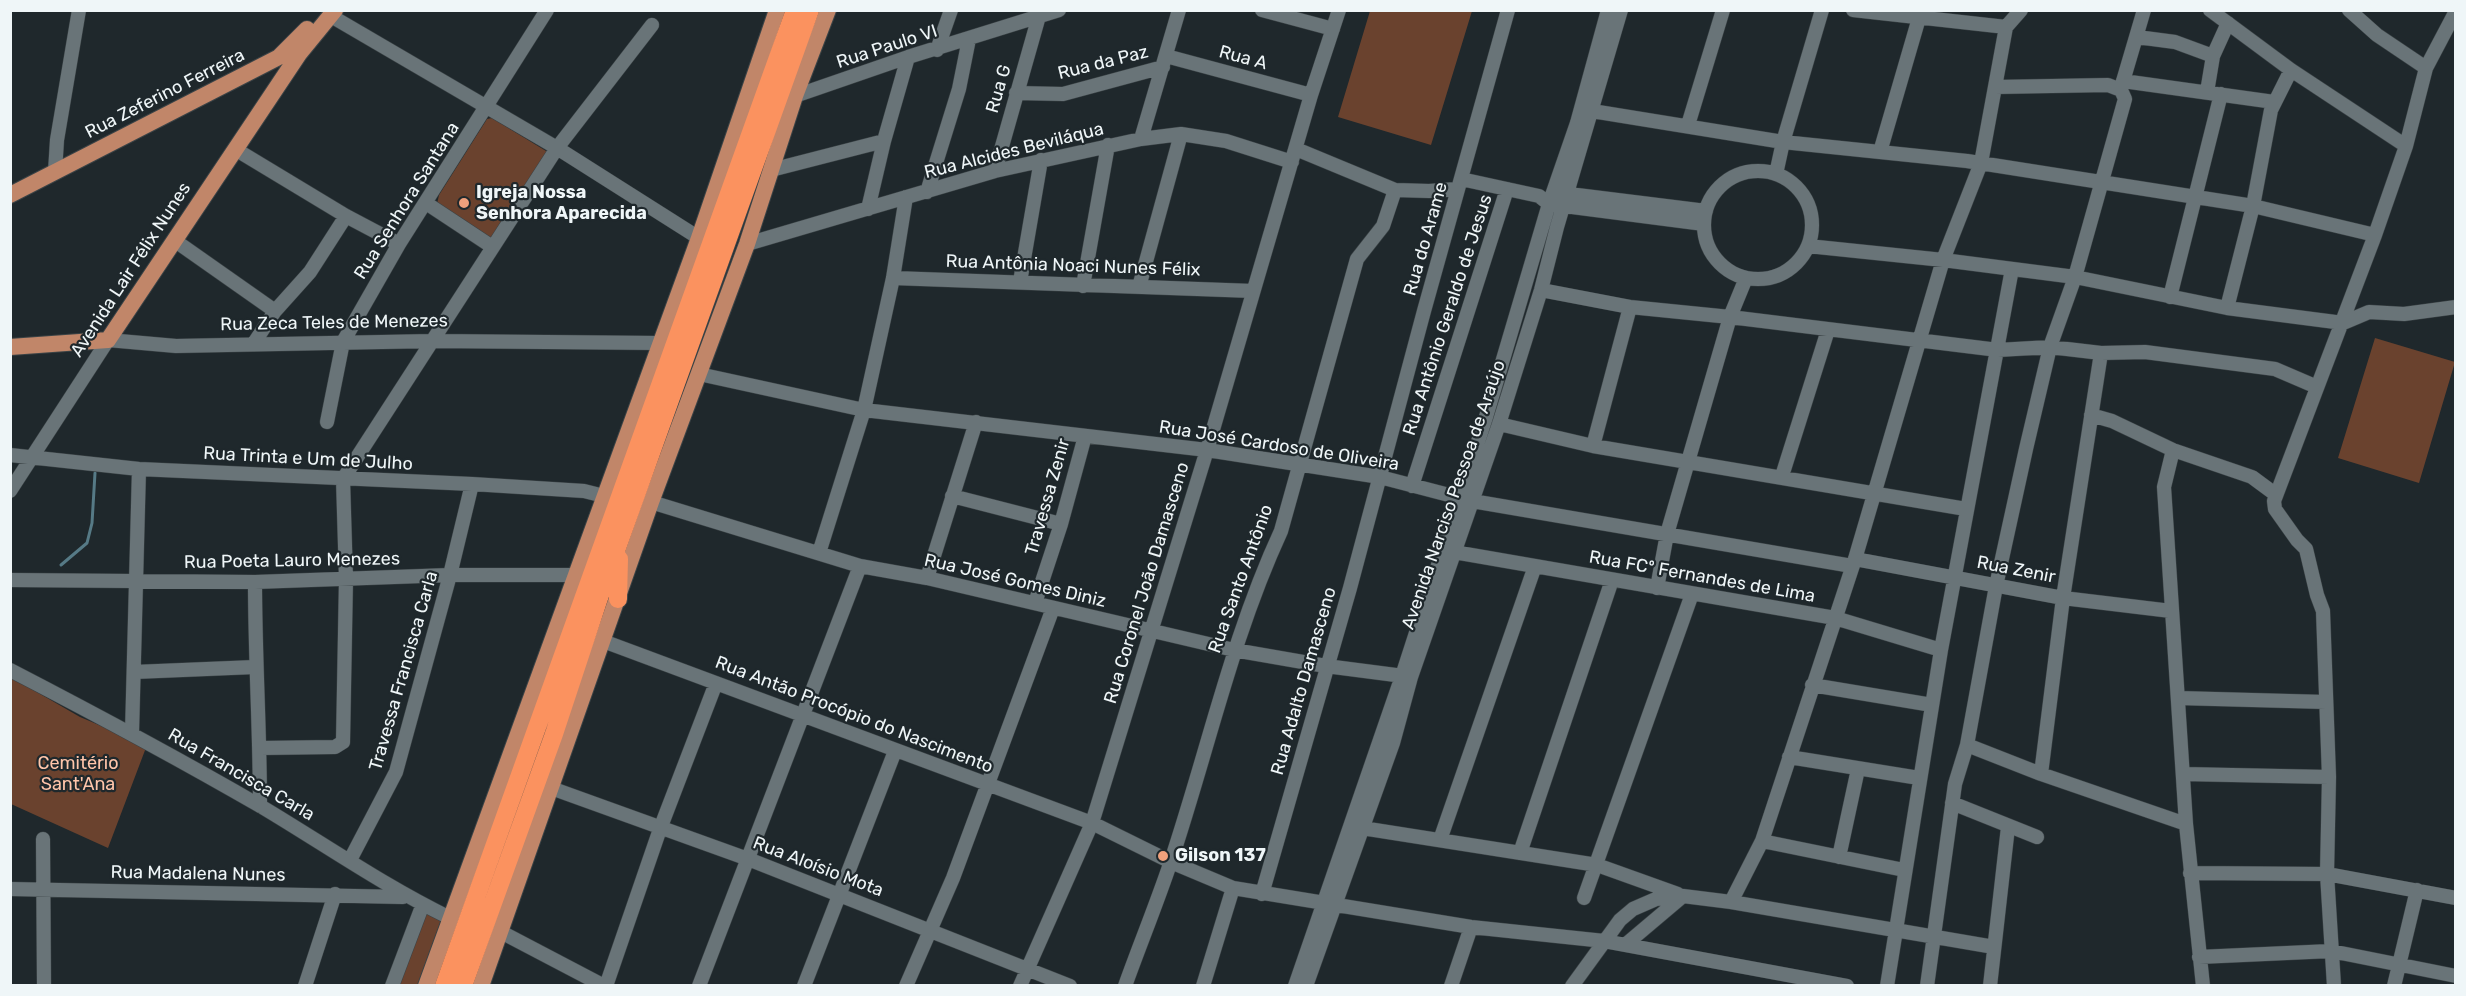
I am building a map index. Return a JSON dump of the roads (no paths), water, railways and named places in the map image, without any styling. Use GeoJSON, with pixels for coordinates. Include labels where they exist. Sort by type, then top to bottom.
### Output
{"type":"FeatureCollection","features":[{"type":"Feature","properties":{"kind":"highway"},"geometry":{"type":"LineString","coordinates":[[444,986],[662,374],[747,148],[795,10]]}},
{"type":"Feature","properties":{"kind":"highway"},"geometry":{"type":"LineString","coordinates":[[463,986],[620,541],[788,97],[810,10]]}},
{"type":"Feature","properties":{"kind":"highway"},"geometry":{"type":"LineString","coordinates":[[618,599],[620,541]]}},
{"type":"Feature","properties":{"kind":"highway"},"geometry":{"type":"LineString","coordinates":[[566,644],[573,583]]}},
{"type":"Feature","properties":{"kind":"main road"},"geometry":{"type":"LineString","coordinates":[[426,986],[699,238],[777,10]]}},
{"type":"Feature","properties":{"kind":"main road"},"geometry":{"type":"LineString","coordinates":[[481,986],[651,502],[747,244],[771,170],[788,97],[828,10]]}},
{"type":"Feature","properties":{"kind":"main road","name":"Rua Zeferino Ferreira"},"geometry":{"type":"LineString","coordinates":[[10,195],[279,57],[330,12]]}},
{"type":"Feature","properties":{"kind":"main road"},"geometry":{"type":"LineString","coordinates":[[288,72],[330,12]]}},
{"type":"Feature","properties":{"kind":"main road"},"geometry":{"type":"LineString","coordinates":[[279,57],[287,66],[288,72]]}},
{"type":"Feature","properties":{"kind":"main road","name":"Avenida Lair Félix Nunes"},"geometry":{"type":"LineString","coordinates":[[108,340],[288,72]]}},
{"type":"Feature","properties":{"kind":"main road","name":"Rua Zeca Teles de Menezes"},"geometry":{"type":"LineString","coordinates":[[10,347],[108,340]]}},
{"type":"Feature","properties":{"kind":"street"},"geometry":{"type":"LineString","coordinates":[[55,172],[57,140],[79,10]]}},
{"type":"Feature","properties":{"kind":"street","name":"Rua Senhora Santana"},"geometry":{"type":"LineString","coordinates":[[327,422],[343,342],[399,244],[547,10]]}},
{"type":"Feature","properties":{"kind":"street"},"geometry":{"type":"LineString","coordinates":[[937,50],[951,10]]}},
{"type":"Feature","properties":{"kind":"street","name":"Rua Paulo VI"},"geometry":{"type":"LineString","coordinates":[[788,97],[1059,10]]}},
{"type":"Feature","properties":{"kind":"street"},"geometry":{"type":"LineString","coordinates":[[1141,139],[1179,10]]}},
{"type":"Feature","properties":{"kind":"street"},"geometry":{"type":"LineString","coordinates":[[1262,10],[1333,29]]}},
{"type":"Feature","properties":{"kind":"street","name":"Rua Coronel João Damasceno"},"geometry":{"type":"LineString","coordinates":[[1020,986],[1092,823],[1207,450],[1311,95],[1339,10]]}},
{"type":"Feature","properties":{"kind":"street","name":"Rua do Arame"},"geometry":{"type":"LineString","coordinates":[[1380,477],[1508,10]]}},
{"type":"Feature","properties":{"kind":"street","name":"Avenida Narciso Pessoa de Araújo"},"geometry":{"type":"LineString","coordinates":[[1305,985],[1466,500],[1608,10]]}},
{"type":"Feature","properties":{"kind":"street","name":"Avenida Narciso Pessoa de Araújo"},"geometry":{"type":"LineString","coordinates":[[1330,904],[1362,828],[1393,743],[1407,676],[1454,552],[1466,500],[1499,424],[1541,290],[1555,198],[1592,111],[1621,10]]}},
{"type":"Feature","properties":{"kind":"street"},"geometry":{"type":"LineString","coordinates":[[1688,125],[1723,10]]}},
{"type":"Feature","properties":{"kind":"street"},"geometry":{"type":"LineString","coordinates":[[1776,174],[1783,142],[1822,10]]}},
{"type":"Feature","properties":{"kind":"street"},"geometry":{"type":"LineString","coordinates":[[1853,10],[2007,27]]}},
{"type":"Feature","properties":{"kind":"street"},"geometry":{"type":"LineString","coordinates":[[1731,902],[1762,841],[1854,562],[1943,260],[1981,163],[2007,27],[2021,10]]}},
{"type":"Feature","properties":{"kind":"street"},"geometry":{"type":"LineString","coordinates":[[1927,986],[1952,803],[1966,745],[1996,586],[2050,347],[2075,277],[2125,99],[2122,86],[2144,10]]}},
{"type":"Feature","properties":{"kind":"street"},"geometry":{"type":"LineString","coordinates":[[2349,10],[2377,35],[2426,68]]}},
{"type":"Feature","properties":{"kind":"street"},"geometry":{"type":"LineString","coordinates":[[2334,986],[2327,874],[2329,777],[2323,611],[2316,595],[2306,549],[2275,508],[2275,494],[2375,235],[2406,146],[2426,68],[2456,11]]}},
{"type":"Feature","properties":{"kind":"street"},"geometry":{"type":"LineString","coordinates":[[330,12],[557,148],[699,238]]}},
{"type":"Feature","properties":{"kind":"street"},"geometry":{"type":"LineString","coordinates":[[2215,12],[2291,70],[2406,146]]}},
{"type":"Feature","properties":{"kind":"street","name":"Rua G"},"geometry":{"type":"LineString","coordinates":[[995,171],[1039,16]]}},
{"type":"Feature","properties":{"kind":"street"},"geometry":{"type":"LineString","coordinates":[[1880,152],[1919,18]]}},
{"type":"Feature","properties":{"kind":"street"},"geometry":{"type":"LineString","coordinates":[[2170,297],[2214,93],[2213,56],[2228,23]]}},
{"type":"Feature","properties":{"kind":"street"},"geometry":{"type":"LineString","coordinates":[[260,748],[336,747],[344,742],[346,579],[343,478],[433,341],[491,246],[557,148],[652,25]]}},
{"type":"Feature","properties":{"kind":"street"},"geometry":{"type":"LineString","coordinates":[[2137,37],[2175,42],[2213,56]]}},
{"type":"Feature","properties":{"kind":"street"},"geometry":{"type":"LineString","coordinates":[[927,192],[959,89],[969,39]]}},
{"type":"Feature","properties":{"kind":"street"},"geometry":{"type":"LineString","coordinates":[[868,209],[884,141],[908,57]]}},
{"type":"Feature","properties":{"kind":"street","name":"Rua da Paz"},"geometry":{"type":"LineString","coordinates":[[1016,93],[1063,94],[1165,61]]}},
{"type":"Feature","properties":{"kind":"street","name":"Rua A"},"geometry":{"type":"LineString","coordinates":[[1165,61],[1311,95]]}},
{"type":"Feature","properties":{"kind":"street"},"geometry":{"type":"LineString","coordinates":[[2227,308],[2253,206],[2271,110],[2291,70]]}},
{"type":"Feature","properties":{"kind":"street"},"geometry":{"type":"LineString","coordinates":[[1995,87],[2108,85],[2214,93],[2274,102]]}},
{"type":"Feature","properties":{"kind":"street"},"geometry":{"type":"LineString","coordinates":[[1592,111],[1783,142],[1981,163],[2253,206],[2375,235]]}},
{"type":"Feature","properties":{"kind":"street"},"geometry":{"type":"LineString","coordinates":[[1139,286],[1181,134]]}},
{"type":"Feature","properties":{"kind":"street","name":"Rua Alcides Beviláqua"},"geometry":{"type":"LineString","coordinates":[[747,244],[995,171],[1108,145],[1181,134],[1294,155],[1395,190],[1429,191],[1459,184],[1705,218]]}},
{"type":"Feature","properties":{"kind":"street"},"geometry":{"type":"LineString","coordinates":[[771,170],[884,141]]}},
{"type":"Feature","properties":{"kind":"street"},"geometry":{"type":"LineString","coordinates":[[1083,286],[1108,145]]}},
{"type":"Feature","properties":{"kind":"street"},"geometry":{"type":"LineString","coordinates":[[235,149],[345,216],[399,244]]}},
{"type":"Feature","properties":{"kind":"street"},"geometry":{"type":"LineString","coordinates":[[1020,282],[1041,160]]}},
{"type":"Feature","properties":{"kind":"street"},"geometry":{"type":"LineString","coordinates":[[1753,171],[1776,174],[1797,187],[1806,200],[1812,223],[1808,246],[1800,259],[1789,269],[1776,276],[1761,279],[1746,278],[1726,268],[1711,252],[1706,239],[1705,218],[1713,194],[1724,183],[1738,175],[1753,171]]}},
{"type":"Feature","properties":{"kind":"street","name":"Rua Antônio Geraldo de Jesus"},"geometry":{"type":"LineString","coordinates":[[1412,486],[1507,189]]}},
{"type":"Feature","properties":{"kind":"street","name":"Rua Santo Antônio"},"geometry":{"type":"LineString","coordinates":[[1125,986],[1171,862],[1234,650],[1264,567],[1281,531],[1357,259],[1383,226],[1395,190]]}},
{"type":"Feature","properties":{"kind":"street"},"geometry":{"type":"LineString","coordinates":[[819,553],[864,410],[893,278],[906,197]]}},
{"type":"Feature","properties":{"kind":"street"},"geometry":{"type":"LineString","coordinates":[[426,203],[491,246]]}},
{"type":"Feature","properties":{"kind":"street"},"geometry":{"type":"LineString","coordinates":[[254,343],[275,311],[310,272],[345,216]]}},
{"type":"Feature","properties":{"kind":"street"},"geometry":{"type":"LineString","coordinates":[[174,240],[275,311]]}},
{"type":"Feature","properties":{"kind":"street"},"geometry":{"type":"LineString","coordinates":[[1808,246],[2075,277],[2227,308],[2343,322],[2369,312],[2404,314],[2456,307]]}},
{"type":"Feature","properties":{"kind":"street"},"geometry":{"type":"LineString","coordinates":[[1887,986],[1941,650],[2012,269]]}},
{"type":"Feature","properties":{"kind":"street","name":"Rua Antônia Noaci Nunes Félix"},"geometry":{"type":"LineString","coordinates":[[893,278],[1253,291]]}},
{"type":"Feature","properties":{"kind":"street"},"geometry":{"type":"LineString","coordinates":[[1657,588],[1667,534],[1730,316],[1746,278]]}},
{"type":"Feature","properties":{"kind":"street"},"geometry":{"type":"LineString","coordinates":[[1541,290],[1630,307],[1730,316],[1998,350],[2050,347],[2101,353],[2145,352],[2275,369],[2317,387]]}},
{"type":"Feature","properties":{"kind":"street"},"geometry":{"type":"LineString","coordinates":[[1593,446],[1630,307]]}},
{"type":"Feature","properties":{"kind":"street"},"geometry":{"type":"LineString","coordinates":[[1782,476],[1828,330]]}},
{"type":"Feature","properties":{"kind":"street","name":"Rua Zeca Teles de Menezes"},"geometry":{"type":"LineString","coordinates":[[108,340],[176,346],[433,341],[660,344]]}},
{"type":"Feature","properties":{"kind":"street","name":"Avenida Lair Félix Nunes"},"geometry":{"type":"LineString","coordinates":[[10,491],[108,340]]}},
{"type":"Feature","properties":{"kind":"street"},"geometry":{"type":"LineString","coordinates":[[2041,774],[2063,598],[2101,353]]}},
{"type":"Feature","properties":{"kind":"street","name":"Rua José Cardoso de Oliveira"},"geometry":{"type":"LineString","coordinates":[[699,374],[864,410],[1207,450],[1380,477],[1466,500],[1667,534],[1854,562]]}},
{"type":"Feature","properties":{"kind":"street"},"geometry":{"type":"LineString","coordinates":[[2091,415],[2112,421],[2173,450],[2252,477],[2275,494]]}},
{"type":"Feature","properties":{"kind":"street"},"geometry":{"type":"LineString","coordinates":[[927,578],[976,422]]}},
{"type":"Feature","properties":{"kind":"street"},"geometry":{"type":"LineString","coordinates":[[1499,424],[1593,446],[1689,460],[1966,509]]}},
{"type":"Feature","properties":{"kind":"street","name":"Travessa Zenir"},"geometry":{"type":"LineString","coordinates":[[1035,603],[1061,524],[1085,436]]}},
{"type":"Feature","properties":{"kind":"street"},"geometry":{"type":"LineString","coordinates":[[2173,450],[2164,487],[2186,824],[2203,986]]}},
{"type":"Feature","properties":{"kind":"street","name":"Rua Trinta e Um de Julho"},"geometry":{"type":"LineString","coordinates":[[10,455],[140,469],[584,490],[604,496]]}},
{"type":"Feature","properties":{"kind":"street"},"geometry":{"type":"LineString","coordinates":[[132,734],[140,469]]}},
{"type":"Feature","properties":{"kind":"street","name":"Rua Adalto Damasceno"},"geometry":{"type":"LineString","coordinates":[[1262,894],[1380,477]]}},
{"type":"Feature","properties":{"kind":"street","name":"Travessa Francisca Carla"},"geometry":{"type":"LineString","coordinates":[[350,860],[396,772],[450,575],[472,484]]}},
{"type":"Feature","properties":{"kind":"street"},"geometry":{"type":"LineString","coordinates":[[952,496],[1061,524]]}},
{"type":"Feature","properties":{"kind":"street","name":"Rua José Gomes Diniz"},"geometry":{"type":"LineString","coordinates":[[651,502],[860,566],[927,578],[1234,650],[1326,666],[1407,676]]}},
{"type":"Feature","properties":{"kind":"street","name":"Rua FCº Fernandes de Lima"},"geometry":{"type":"LineString","coordinates":[[1454,552],[1835,618],[1941,650]]}},
{"type":"Feature","properties":{"kind":"street","name":"Rua Zenir"},"geometry":{"type":"LineString","coordinates":[[1854,562],[1955,576],[2063,598],[2171,611]]}},
{"type":"Feature","properties":{"kind":"street"},"geometry":{"type":"LineString","coordinates":[[699,986],[860,566]]}},
{"type":"Feature","properties":{"kind":"street"},"geometry":{"type":"LineString","coordinates":[[1440,840],[1535,566]]}},
{"type":"Feature","properties":{"kind":"street","name":"Rua Poeta Lauro Menezes"},"geometry":{"type":"LineString","coordinates":[[10,580],[255,582],[450,575],[573,583]]}},
{"type":"Feature","properties":{"kind":"street"},"geometry":{"type":"LineString","coordinates":[[1520,853],[1612,580]]}},
{"type":"Feature","properties":{"kind":"street"},"geometry":{"type":"LineString","coordinates":[[255,582],[255,667],[260,748],[260,806]]}},
{"type":"Feature","properties":{"kind":"street"},"geometry":{"type":"LineString","coordinates":[[1584,898],[1692,594]]}},
{"type":"Feature","properties":{"kind":"street"},"geometry":{"type":"LineString","coordinates":[[906,986],[953,878],[1053,608]]}},
{"type":"Feature","properties":{"kind":"street","name":"Rua Antão Procópio do Nascimento"},"geometry":{"type":"LineString","coordinates":[[603,641],[895,752],[1092,823],[1171,862],[1233,888],[1472,927],[1604,941],[1847,986]]}},
{"type":"Feature","properties":{"kind":"street"},"geometry":{"type":"LineString","coordinates":[[134,672],[255,667]]}},
{"type":"Feature","properties":{"kind":"street","name":"Rua Francisca Carla"},"geometry":{"type":"LineString","coordinates":[[10,670],[132,734],[260,806],[350,860],[386,890],[417,901],[450,918]]}},
{"type":"Feature","properties":{"kind":"street"},"geometry":{"type":"LineString","coordinates":[[501,932],[605,986],[660,829],[716,683]]}},
{"type":"Feature","properties":{"kind":"street"},"geometry":{"type":"LineString","coordinates":[[1812,685],[1932,705]]}},
{"type":"Feature","properties":{"kind":"street"},"geometry":{"type":"LineString","coordinates":[[2178,698],[2326,702]]}},
{"type":"Feature","properties":{"kind":"street"},"geometry":{"type":"LineString","coordinates":[[1966,745],[2041,774],[2186,824]]}},
{"type":"Feature","properties":{"kind":"street"},"geometry":{"type":"LineString","coordinates":[[804,986],[895,752]]}},
{"type":"Feature","properties":{"kind":"street"},"geometry":{"type":"LineString","coordinates":[[1789,757],[1919,778]]}},
{"type":"Feature","properties":{"kind":"street"},"geometry":{"type":"LineString","coordinates":[[1839,856],[1858,769]]}},
{"type":"Feature","properties":{"kind":"street"},"geometry":{"type":"LineString","coordinates":[[2183,774],[2329,777]]}},
{"type":"Feature","properties":{"kind":"street","name":"Rua Aloísio Mota"},"geometry":{"type":"LineString","coordinates":[[551,788],[748,859],[1070,986]]}},
{"type":"Feature","properties":{"kind":"street"},"geometry":{"type":"LineString","coordinates":[[1952,803],[2037,837]]}},
{"type":"Feature","properties":{"kind":"street"},"geometry":{"type":"LineString","coordinates":[[1990,986],[2008,826]]}},
{"type":"Feature","properties":{"kind":"street"},"geometry":{"type":"LineString","coordinates":[[1362,828],[1597,865],[1683,896],[1731,902],[1895,932],[1994,947]]}},
{"type":"Feature","properties":{"kind":"street"},"geometry":{"type":"LineString","coordinates":[[43,839],[44,986]]}},
{"type":"Feature","properties":{"kind":"street"},"geometry":{"type":"LineString","coordinates":[[1762,841],[1905,870]]}},
{"type":"Feature","properties":{"kind":"street"},"geometry":{"type":"LineString","coordinates":[[2190,873],[2327,874],[2456,898]]}},
{"type":"Feature","properties":{"kind":"street"},"geometry":{"type":"LineString","coordinates":[[1203,986],[1233,888]]}},
{"type":"Feature","properties":{"kind":"street","name":"Rua Madalena Nunes"},"geometry":{"type":"LineString","coordinates":[[10,889],[335,894],[386,890]]}},
{"type":"Feature","properties":{"kind":"street"},"geometry":{"type":"LineString","coordinates":[[2394,986],[2417,890]]}},
{"type":"Feature","properties":{"kind":"street"},"geometry":{"type":"LineString","coordinates":[[305,986],[335,894]]}},
{"type":"Feature","properties":{"kind":"street"},"geometry":{"type":"LineString","coordinates":[[1572,986],[1620,920],[1633,909],[1656,899],[1683,896]]}},
{"type":"Feature","properties":{"kind":"street"},"geometry":{"type":"LineString","coordinates":[[1625,945],[1683,896]]}},
{"type":"Feature","properties":{"kind":"street"},"geometry":{"type":"LineString","coordinates":[[392,986],[417,901]]}},
{"type":"Feature","properties":{"kind":"street"},"geometry":{"type":"LineString","coordinates":[[1451,986],[1472,927]]}},
{"type":"Feature","properties":{"kind":"street"},"geometry":{"type":"LineString","coordinates":[[2199,957],[2331,951],[2456,976]]}},
{"type":"Feature","properties":{"kind":"waterway"},"geometry":{"type":"LineString","coordinates":[[61,565],[87,543],[92,523],[95,473]]}},
{"type":"Feature","properties":{"kind":"place","name":"Igreja Nossa Senhora Aparecida"},"geometry":{"type":"Point","coordinates":[464,203]}},
{"type":"Feature","properties":{"kind":"place","name":"Gilson 137"},"geometry":{"type":"Point","coordinates":[1163,856]}},
{"type":"Feature","properties":{"kind":"park label","name":"Cemitério Sant'Ana"},"geometry":{"type":"Point","coordinates":[78,774]}}]}
